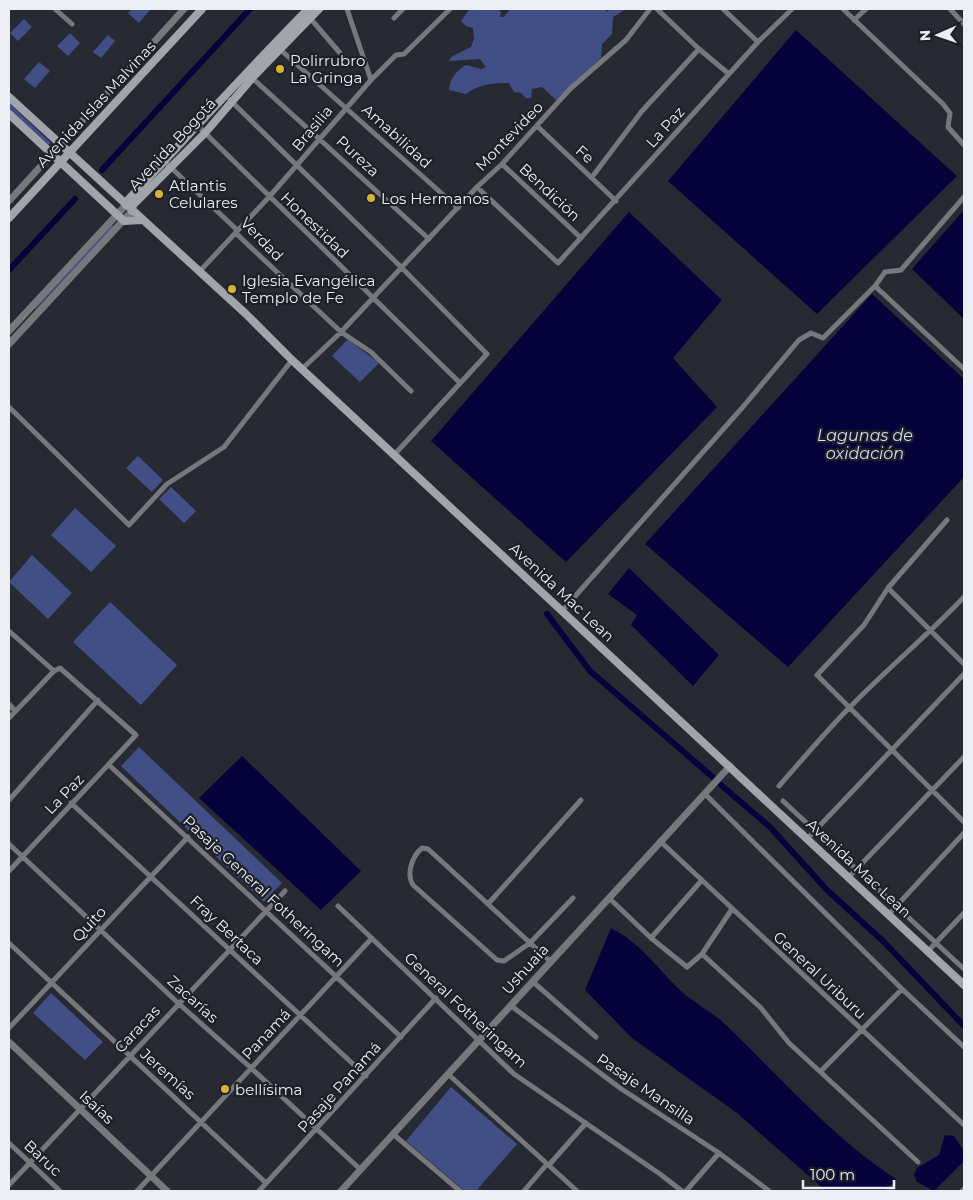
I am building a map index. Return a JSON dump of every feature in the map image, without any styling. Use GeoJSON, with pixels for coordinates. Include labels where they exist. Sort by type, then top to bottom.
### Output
{"type":"FeatureCollection","features":[{"type":"Feature","properties":{"kind":"main road","name":"Avenida Islas Malvinas"},"geometry":{"type":"LineString","coordinates":[[9,218],[202,9]]}},
{"type":"Feature","properties":{"kind":"main road","name":"Avenida Bogotá"},"geometry":{"type":"LineString","coordinates":[[126,205],[126,202],[167,164],[205,133],[274,44],[308,9]]}},
{"type":"Feature","properties":{"kind":"main road","name":"Avenida Bogotá"},"geometry":{"type":"LineString","coordinates":[[132,211],[133,205],[224,94],[280,50],[319,9]]}},
{"type":"Feature","properties":{"kind":"main road","name":"Avenida Mac Lean"},"geometry":{"type":"LineString","coordinates":[[9,97],[246,314],[292,360],[964,984]]}},
{"type":"Feature","properties":{"kind":"main road"},"geometry":{"type":"LineString","coordinates":[[9,114],[124,221],[142,220]]}},
{"type":"Feature","properties":{"kind":"street"},"geometry":{"type":"LineString","coordinates":[[55,9],[72,24]]}},
{"type":"Feature","properties":{"kind":"street","name":"Avenida Islas Malvinas"},"geometry":{"type":"LineString","coordinates":[[9,201],[184,9]]}},
{"type":"Feature","properties":{"kind":"street"},"geometry":{"type":"LineString","coordinates":[[347,9],[371,80]]}},
{"type":"Feature","properties":{"kind":"street"},"geometry":{"type":"LineString","coordinates":[[394,18],[403,9]]}},
{"type":"Feature","properties":{"kind":"street","name":"Brasilia"},"geometry":{"type":"LineString","coordinates":[[199,272],[269,197],[371,80],[396,55],[404,54],[450,9]]}},
{"type":"Feature","properties":{"kind":"street","name":"Montevideo"},"geometry":{"type":"LineString","coordinates":[[302,369],[341,332],[477,187],[502,164],[570,89],[626,40],[650,9]]}},
{"type":"Feature","properties":{"kind":"street"},"geometry":{"type":"LineString","coordinates":[[657,9],[699,49],[729,74]]}},
{"type":"Feature","properties":{"kind":"street"},"geometry":{"type":"LineString","coordinates":[[723,9],[758,42]]}},
{"type":"Feature","properties":{"kind":"street","name":"La Paz"},"geometry":{"type":"LineString","coordinates":[[477,187],[558,263],[758,42],[792,9]]}},
{"type":"Feature","properties":{"kind":"street"},"geometry":{"type":"LineString","coordinates":[[843,9],[943,104],[950,113],[948,127],[964,145]]}},
{"type":"Feature","properties":{"kind":"street"},"geometry":{"type":"LineString","coordinates":[[854,20],[866,9]]}},
{"type":"Feature","properties":{"kind":"street"},"geometry":{"type":"LineString","coordinates":[[950,9],[964,24]]}},
{"type":"Feature","properties":{"kind":"street"},"geometry":{"type":"LineString","coordinates":[[310,18],[340,53]]}},
{"type":"Feature","properties":{"kind":"street","name":"Amabilidad"},"geometry":{"type":"LineString","coordinates":[[274,44],[458,208]]}},
{"type":"Feature","properties":{"kind":"street"},"geometry":{"type":"LineString","coordinates":[[592,177],[642,111],[699,49]]}},
{"type":"Feature","properties":{"kind":"street","name":"Pureza"},"geometry":{"type":"LineString","coordinates":[[249,75],[430,238]]}},
{"type":"Feature","properties":{"kind":"street"},"geometry":{"type":"LineString","coordinates":[[224,94],[402,267],[486,354],[394,455]]}},
{"type":"Feature","properties":{"kind":"street","name":"Honestidad"},"geometry":{"type":"LineString","coordinates":[[198,126],[459,382]]}},
{"type":"Feature","properties":{"kind":"street","name":"Fe"},"geometry":{"type":"LineString","coordinates":[[537,126],[616,201]]}},
{"type":"Feature","properties":{"kind":"street","name":"Verdad"},"geometry":{"type":"LineString","coordinates":[[167,164],[236,229],[236,233],[341,332],[371,352],[410,391]]}},
{"type":"Feature","properties":{"kind":"street","name":"Bendición"},"geometry":{"type":"LineString","coordinates":[[502,164],[581,238]]}},
{"type":"Feature","properties":{"kind":"street"},"geometry":{"type":"LineString","coordinates":[[562,611],[742,408],[799,340],[811,333],[823,338],[875,286],[885,272],[901,270],[964,197]]}},
{"type":"Feature","properties":{"kind":"street","name":"Avenida Bogotá"},"geometry":{"type":"LineString","coordinates":[[9,331],[126,205]]}},
{"type":"Feature","properties":{"kind":"street","name":"Avenida Bogotá"},"geometry":{"type":"LineString","coordinates":[[9,344],[132,211]]}},
{"type":"Feature","properties":{"kind":"street"},"geometry":{"type":"LineString","coordinates":[[875,286],[964,369]]}},
{"type":"Feature","properties":{"kind":"street"},"geometry":{"type":"LineString","coordinates":[[26,312],[33,318]]}},
{"type":"Feature","properties":{"kind":"street"},"geometry":{"type":"LineString","coordinates":[[9,407],[130,525],[167,484],[224,447],[292,360]]}},
{"type":"Feature","properties":{"kind":"street"},"geometry":{"type":"LineString","coordinates":[[947,520],[888,588],[864,625],[817,675],[964,822]]}},
{"type":"Feature","properties":{"kind":"street"},"geometry":{"type":"LineString","coordinates":[[888,588],[964,664]]}},
{"type":"Feature","properties":{"kind":"street"},"geometry":{"type":"LineString","coordinates":[[779,786],[849,708],[910,648],[932,631],[964,597]]}},
{"type":"Feature","properties":{"kind":"street"},"geometry":{"type":"LineString","coordinates":[[9,631],[98,700],[9,800]]}},
{"type":"Feature","properties":{"kind":"street"},"geometry":{"type":"LineString","coordinates":[[9,718],[57,670]]}},
{"type":"Feature","properties":{"kind":"street"},"geometry":{"type":"LineString","coordinates":[[807,839],[964,674]]}},
{"type":"Feature","properties":{"kind":"street","name":"La Paz"},"geometry":{"type":"LineString","coordinates":[[9,871],[136,735],[98,700]]}},
{"type":"Feature","properties":{"kind":"street"},"geometry":{"type":"LineString","coordinates":[[9,704],[15,711]]}},
{"type":"Feature","properties":{"kind":"street"},"geometry":{"type":"LineString","coordinates":[[849,877],[964,758]]}},
{"type":"Feature","properties":{"kind":"street","name":"Pasaje General Fotheringam"},"geometry":{"type":"LineString","coordinates":[[109,765],[401,1037]]}},
{"type":"Feature","properties":{"kind":"street","name":"Ushuaia"},"geometry":{"type":"LineString","coordinates":[[341,1191],[730,766]]}},
{"type":"Feature","properties":{"kind":"street"},"geometry":{"type":"LineString","coordinates":[[704,793],[902,990],[964,1047]]}},
{"type":"Feature","properties":{"kind":"street"},"geometry":{"type":"LineString","coordinates":[[488,904],[581,800]]}},
{"type":"Feature","properties":{"kind":"street"},"geometry":{"type":"LineString","coordinates":[[783,801],[964,969]]}},
{"type":"Feature","properties":{"kind":"street","name":"Fray Bertaca"},"geometry":{"type":"LineString","coordinates":[[72,803],[366,1076]]}},
{"type":"Feature","properties":{"kind":"street"},"geometry":{"type":"LineString","coordinates":[[889,914],[964,833]]}},
{"type":"Feature","properties":{"kind":"street","name":"Quito"},"geometry":{"type":"LineString","coordinates":[[9,1028],[188,837]]}},
{"type":"Feature","properties":{"kind":"street","name":"General Uriburu"},"geometry":{"type":"LineString","coordinates":[[660,841],[964,1126]]}},
{"type":"Feature","properties":{"kind":"street","name":"Zacarías"},"geometry":{"type":"LineString","coordinates":[[9,844],[178,1003],[361,1170]]}},
{"type":"Feature","properties":{"kind":"street"},"geometry":{"type":"LineString","coordinates":[[550,961],[530,943],[428,849],[422,848],[418,851],[410,868],[409,876],[413,885],[497,960],[508,960],[530,943],[573,898]]}},
{"type":"Feature","properties":{"kind":"street"},"geometry":{"type":"LineString","coordinates":[[651,938],[702,880]]}},
{"type":"Feature","properties":{"kind":"street","name":"Caracas"},"geometry":{"type":"LineString","coordinates":[[9,1185],[285,891]]}},
{"type":"Feature","properties":{"kind":"street"},"geometry":{"type":"LineString","coordinates":[[609,898],[651,938],[686,967],[702,954],[732,908]]}},
{"type":"Feature","properties":{"kind":"street","name":"General Fotheringam"},"geometry":{"type":"LineString","coordinates":[[338,906],[514,1074],[682,1191]]}},
{"type":"Feature","properties":{"kind":"street"},"geometry":{"type":"LineString","coordinates":[[928,951],[964,913]]}},
{"type":"Feature","properties":{"kind":"street","name":"Panamá"},"geometry":{"type":"LineString","coordinates":[[137,1191],[372,938]]}},
{"type":"Feature","properties":{"kind":"street","name":"Jeremías"},"geometry":{"type":"LineString","coordinates":[[9,944],[266,1183]]}},
{"type":"Feature","properties":{"kind":"street"},"geometry":{"type":"LineString","coordinates":[[702,954],[761,1008],[789,1043],[821,1070],[918,1162]]}},
{"type":"Feature","properties":{"kind":"street"},"geometry":{"type":"LineString","coordinates":[[532,981],[596,1037]]}},
{"type":"Feature","properties":{"kind":"street"},"geometry":{"type":"LineString","coordinates":[[821,1070],[902,990]]}},
{"type":"Feature","properties":{"kind":"street","name":"Pasaje Panamá"},"geometry":{"type":"LineString","coordinates":[[258,1191],[317,1130],[436,998]]}},
{"type":"Feature","properties":{"kind":"street","name":"Pasaje Mansilla"},"geometry":{"type":"LineString","coordinates":[[510,1005],[620,1088],[719,1153],[768,1191]]}},
{"type":"Feature","properties":{"kind":"street","name":"Isaías"},"geometry":{"type":"LineString","coordinates":[[9,1042],[167,1191]]}},
{"type":"Feature","properties":{"kind":"street"},"geometry":{"type":"LineString","coordinates":[[449,1075],[577,1191]]}},
{"type":"Feature","properties":{"kind":"street"},"geometry":{"type":"LineString","coordinates":[[524,1191],[586,1123]]}},
{"type":"Feature","properties":{"kind":"street"},"geometry":{"type":"LineString","coordinates":[[394,1134],[460,1191]]}},
{"type":"Feature","properties":{"kind":"street","name":"Baruc"},"geometry":{"type":"LineString","coordinates":[[9,1143],[60,1191]]}},
{"type":"Feature","properties":{"kind":"street"},"geometry":{"type":"LineString","coordinates":[[686,1191],[719,1153]]}},
{"type":"Feature","properties":{"kind":"shaded area"},"geometry":{"type":"Polygon","coordinates":[[[132,9],[150,10],[139,23],[128,13],[132,9]]]}},
{"type":"Feature","properties":{"kind":"shaded area"},"geometry":{"type":"Polygon","coordinates":[[[461,9],[498,9],[501,12],[500,17],[504,17],[510,9],[603,9],[608,12],[608,9],[626,9],[613,17],[612,34],[602,44],[601,58],[556,100],[542,87],[532,89],[531,98],[526,98],[521,93],[514,92],[509,83],[486,85],[466,94],[449,90],[454,75],[466,65],[481,69],[486,67],[480,59],[449,61],[451,57],[471,47],[474,39],[473,28],[466,26],[461,21],[469,10],[461,9]]]}},
{"type":"Feature","properties":{"kind":"shaded area"},"geometry":{"type":"Polygon","coordinates":[[[24,19],[32,27],[18,41],[10,33],[24,19]]]}},
{"type":"Feature","properties":{"kind":"shaded area"},"geometry":{"type":"Polygon","coordinates":[[[70,33],[80,43],[68,56],[57,46],[70,33]]]}},
{"type":"Feature","properties":{"kind":"shaded area"},"geometry":{"type":"Polygon","coordinates":[[[108,35],[115,41],[101,58],[93,52],[108,35]]]}},
{"type":"Feature","properties":{"kind":"shaded area"},"geometry":{"type":"Polygon","coordinates":[[[39,62],[50,71],[35,88],[24,79],[39,62]]]}},
{"type":"Feature","properties":{"kind":"shaded area"},"geometry":{"type":"Polygon","coordinates":[[[9,103],[51,143],[47,146],[9,110],[9,103]]]}},
{"type":"Feature","properties":{"kind":"shaded area"},"geometry":{"type":"Polygon","coordinates":[[[111,224],[114,227],[36,309],[33,306],[111,224]]]}},
{"type":"Feature","properties":{"kind":"shaded area"},"geometry":{"type":"Polygon","coordinates":[[[348,339],[379,363],[360,382],[332,356],[348,339]]]}},
{"type":"Feature","properties":{"kind":"shaded area"},"geometry":{"type":"Polygon","coordinates":[[[138,456],[163,480],[152,492],[126,468],[138,456]]]}},
{"type":"Feature","properties":{"kind":"shaded area"},"geometry":{"type":"Polygon","coordinates":[[[171,487],[196,511],[184,523],[159,499],[171,487]]]}},
{"type":"Feature","properties":{"kind":"shaded area"},"geometry":{"type":"Polygon","coordinates":[[[75,508],[116,546],[91,572],[51,535],[75,508]]]}},
{"type":"Feature","properties":{"kind":"shaded area"},"geometry":{"type":"Polygon","coordinates":[[[32,555],[72,593],[48,619],[9,582],[32,555]]]}},
{"type":"Feature","properties":{"kind":"shaded area"},"geometry":{"type":"Polygon","coordinates":[[[110,602],[177,665],[141,705],[73,642],[110,602]]]}},
{"type":"Feature","properties":{"kind":"shaded area"},"geometry":{"type":"Polygon","coordinates":[[[139,747],[282,883],[264,902],[121,766],[139,747]]]}},
{"type":"Feature","properties":{"kind":"shaded area"},"geometry":{"type":"Polygon","coordinates":[[[51,993],[103,1042],[85,1060],[33,1013],[51,993]]]}},
{"type":"Feature","properties":{"kind":"shaded area"},"geometry":{"type":"Polygon","coordinates":[[[451,1087],[517,1144],[476,1191],[465,1191],[406,1141],[451,1087]]]}},
{"type":"Feature","properties":{"kind":"water"},"geometry":{"type":"Polygon","coordinates":[[[796,30],[957,176],[817,314],[668,181],[796,30]]]}},
{"type":"Feature","properties":{"kind":"water"},"geometry":{"type":"Polygon","coordinates":[[[964,210],[964,319],[912,269],[964,210]]]}},
{"type":"Feature","properties":{"kind":"water"},"geometry":{"type":"Polygon","coordinates":[[[629,212],[722,300],[673,358],[717,407],[566,562],[431,441],[629,212]]]}},
{"type":"Feature","properties":{"kind":"water","name":"Lagunas de oxidación"},"geometry":{"type":"Polygon","coordinates":[[[872,294],[964,379],[964,477],[788,667],[645,544],[872,294]]]}},
{"type":"Feature","properties":{"kind":"water"},"geometry":{"type":"Polygon","coordinates":[[[629,568],[719,655],[693,686],[631,625],[637,615],[608,594],[629,568]]]}},
{"type":"Feature","properties":{"kind":"water"},"geometry":{"type":"Polygon","coordinates":[[[242,756],[361,871],[321,910],[199,798],[242,756]]]}},
{"type":"Feature","properties":{"kind":"water"},"geometry":{"type":"Polygon","coordinates":[[[611,928],[641,949],[686,996],[722,1021],[850,1145],[896,1179],[885,1191],[826,1191],[737,1113],[632,1038],[585,990],[611,928]]]}},
{"type":"Feature","properties":{"kind":"water"},"geometry":{"type":"Polygon","coordinates":[[[945,1135],[954,1136],[964,1151],[964,1161],[934,1191],[917,1182],[914,1175],[917,1168],[939,1155],[945,1135]]]}},
{"type":"Feature","properties":{"kind":"waterway"},"geometry":{"type":"LineString","coordinates":[[102,170],[250,9]]}},
{"type":"Feature","properties":{"kind":"waterway"},"geometry":{"type":"LineString","coordinates":[[9,270],[75,199]]}},
{"type":"Feature","properties":{"kind":"waterway"},"geometry":{"type":"LineString","coordinates":[[547,614],[590,671],[715,779]]}},
{"type":"Feature","properties":{"kind":"waterway"},"geometry":{"type":"LineString","coordinates":[[721,785],[770,827],[827,890],[884,942],[964,1026]]}},
{"type":"Feature","properties":{"kind":"place","name":"Polirrubro La Gringa"},"geometry":{"type":"Point","coordinates":[280,69]}},
{"type":"Feature","properties":{"kind":"place","name":"Atlantis Celulares"},"geometry":{"type":"Point","coordinates":[159,194]}},
{"type":"Feature","properties":{"kind":"place","name":"Los Hermanos"},"geometry":{"type":"Point","coordinates":[371,198]}},
{"type":"Feature","properties":{"kind":"place","name":"Iglesia Evangélica Templo de Fe"},"geometry":{"type":"Point","coordinates":[232,289]}},
{"type":"Feature","properties":{"kind":"place","name":"bellísima"},"geometry":{"type":"Point","coordinates":[225,1089]}}]}
